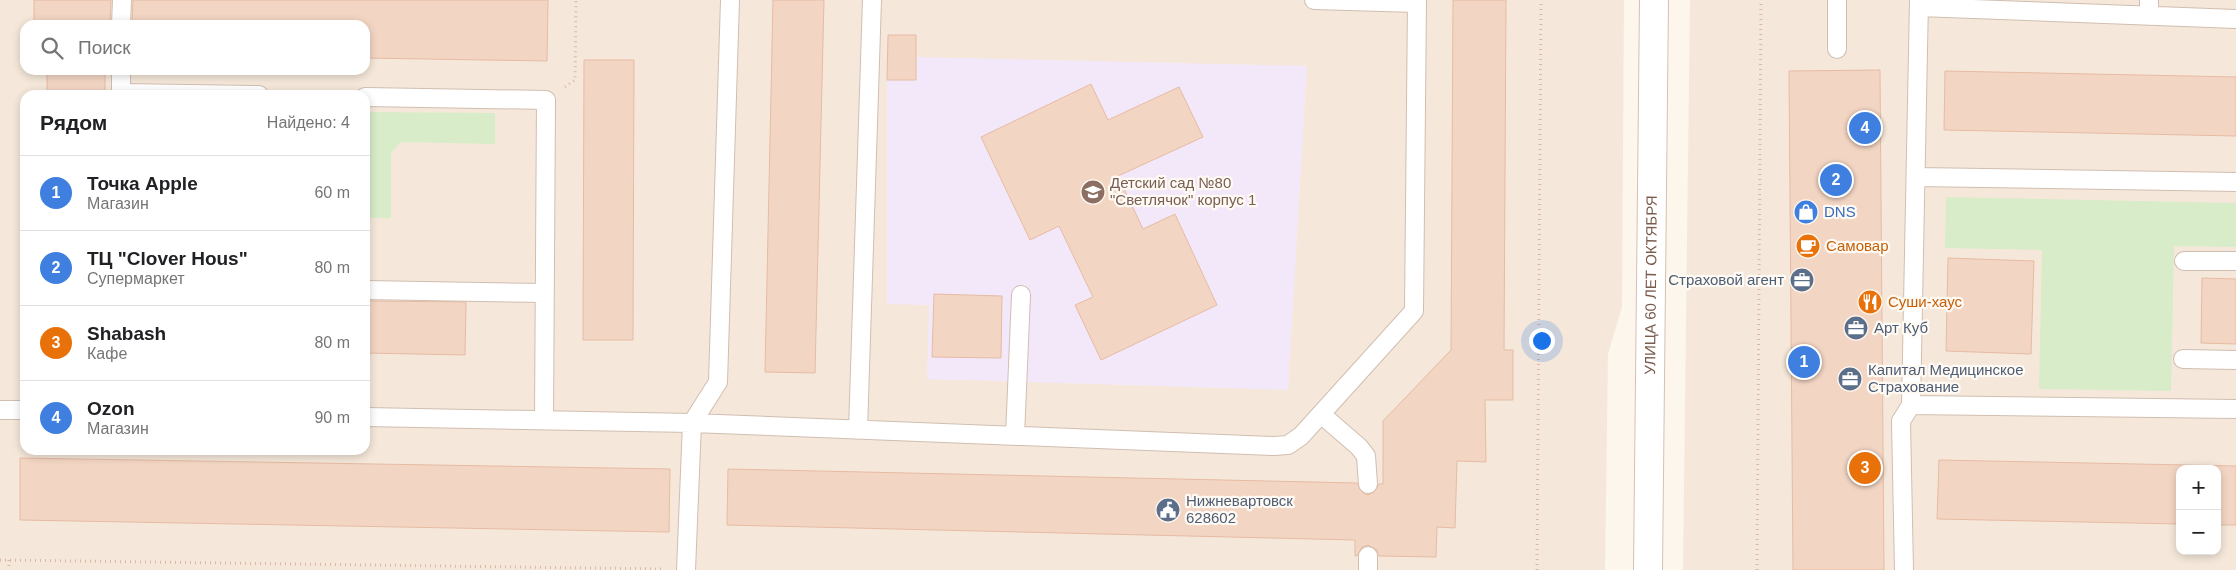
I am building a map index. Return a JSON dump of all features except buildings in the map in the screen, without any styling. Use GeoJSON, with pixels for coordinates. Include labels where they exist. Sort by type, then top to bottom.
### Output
{"type":"FeatureCollection","features":[{"type":"Feature","properties":{"kind":"main road","name":"УЛИЦА 60 ЛЕТ ОКТЯБРЯ"},"geometry":{"type":"LineString","coordinates":[[1648,570],[1654,0]]}},
{"type":"Feature","properties":{"kind":"lane"},"geometry":{"type":"LineString","coordinates":[[121,20],[122,0]]}},
{"type":"Feature","properties":{"kind":"lane"},"geometry":{"type":"LineString","coordinates":[[686,570],[692,423],[718,382],[730,0]]}},
{"type":"Feature","properties":{"kind":"lane"},"geometry":{"type":"LineString","coordinates":[[858,430],[872,0]]}},
{"type":"Feature","properties":{"kind":"lane"},"geometry":{"type":"LineString","coordinates":[[370,417],[692,423],[1274,446],[1288,445],[1301,436],[1322,415],[1414,311],[1417,2],[1314,0]]}},
{"type":"Feature","properties":{"kind":"lane"},"geometry":{"type":"LineString","coordinates":[[1837,0],[1837,49]]}},
{"type":"Feature","properties":{"kind":"lane"},"geometry":{"type":"LineString","coordinates":[[1904,570],[1901,421],[1912,405],[1919,4],[2149,8],[2236,19]]}},
{"type":"Feature","properties":{"kind":"lane"},"geometry":{"type":"LineString","coordinates":[[121,75],[121,90]]}},
{"type":"Feature","properties":{"kind":"lane"},"geometry":{"type":"LineString","coordinates":[[370,97],[546,100],[544,420]]}},
{"type":"Feature","properties":{"kind":"lane"},"geometry":{"type":"LineString","coordinates":[[1917,177],[2236,182]]}},
{"type":"Feature","properties":{"kind":"lane"},"geometry":{"type":"LineString","coordinates":[[2184,261],[2236,262]]}},
{"type":"Feature","properties":{"kind":"lane"},"geometry":{"type":"LineString","coordinates":[[370,290],[545,293]]}},
{"type":"Feature","properties":{"kind":"lane"},"geometry":{"type":"LineString","coordinates":[[1015,436],[1021,295]]}},
{"type":"Feature","properties":{"kind":"lane"},"geometry":{"type":"LineString","coordinates":[[2183,359],[2236,360]]}},
{"type":"Feature","properties":{"kind":"lane"},"geometry":{"type":"LineString","coordinates":[[1912,405],[2236,409]]}},
{"type":"Feature","properties":{"kind":"lane"},"geometry":{"type":"LineString","coordinates":[[0,410],[20,410]]}},
{"type":"Feature","properties":{"kind":"lane"},"geometry":{"type":"LineString","coordinates":[[1322,415],[1359,447],[1366,456],[1368,484]]}},
{"type":"Feature","properties":{"kind":"path"},"geometry":{"type":"LineString","coordinates":[[546,100],[575,80],[576,0]]}},
{"type":"Feature","properties":{"kind":"path"},"geometry":{"type":"LineString","coordinates":[[1537,570],[1541,0]]}},
{"type":"Feature","properties":{"kind":"path"},"geometry":{"type":"LineString","coordinates":[[1757,570],[1761,0]]}},
{"type":"Feature","properties":{"kind":"path"},"geometry":{"type":"LineString","coordinates":[[0,560],[686,570]]}},
{"type":"Feature","properties":{"kind":"path"},"geometry":{"type":"LineString","coordinates":[[9,560],[9,570]]}},
{"type":"Feature","properties":{"kind":"shaded area"},"geometry":{"type":"Polygon","coordinates":[[[0,0],[1624,0],[1622,307],[1608,354],[1605,570],[0,570],[0,0]]]}},
{"type":"Feature","properties":{"kind":"shaded area"},"geometry":{"type":"Polygon","coordinates":[[[1690,0],[2236,0],[2236,570],[1683,570],[1690,0]]]}},
{"type":"Feature","properties":{"kind":"shaded area","name":"Детский сад №80 \"Светлячок\" корпус 1"},"geometry":{"type":"Polygon","coordinates":[[[915,57],[1307,66],[1288,390],[927,379],[929,305],[887,304],[887,80],[915,57]]]}},
{"type":"Feature","properties":{"kind":"green space"},"geometry":{"type":"Polygon","coordinates":[[[370,112],[495,113],[495,144],[401,142],[391,153],[391,218],[370,218],[370,112]]]}},
{"type":"Feature","properties":{"kind":"green space"},"geometry":{"type":"Polygon","coordinates":[[[1946,197],[2236,203],[2236,247],[2174,246],[2171,391],[2039,389],[2042,250],[1945,248],[1946,197]]]}},
{"type":"Feature","properties":{"kind":"place","name":"Ozon"},"geometry":{"type":"Point","coordinates":[1865,128]}},
{"type":"Feature","properties":{"kind":"place","name":"ТЦ \"Clover Hous\""},"geometry":{"type":"Point","coordinates":[1836,180]}},
{"type":"Feature","properties":{"kind":"place","name":"Детский сад №80 \"Светлячок\" корпус 1"},"geometry":{"type":"Point","coordinates":[1093,192]}},
{"type":"Feature","properties":{"kind":"place","name":"DNS"},"geometry":{"type":"Point","coordinates":[1806,212]}},
{"type":"Feature","properties":{"kind":"place","name":"Самовар"},"geometry":{"type":"Point","coordinates":[1808,246]}},
{"type":"Feature","properties":{"kind":"place","name":"Страховой агент"},"geometry":{"type":"Point","coordinates":[1802,280]}},
{"type":"Feature","properties":{"kind":"place","name":"Суши-хаус"},"geometry":{"type":"Point","coordinates":[1870,302]}},
{"type":"Feature","properties":{"kind":"place","name":"Арт Куб"},"geometry":{"type":"Point","coordinates":[1856,328]}},
{"type":"Feature","properties":{"kind":"place","name":"Точка Apple"},"geometry":{"type":"Point","coordinates":[1804,362]}},
{"type":"Feature","properties":{"kind":"place","name":"Капитал Медицинское Страхование"},"geometry":{"type":"Point","coordinates":[1850,379]}},
{"type":"Feature","properties":{"kind":"place","name":"Shabash"},"geometry":{"type":"Point","coordinates":[1865,468]}},
{"type":"Feature","properties":{"kind":"place","name":"Нижневартовск 628602"},"geometry":{"type":"Point","coordinates":[1168,510]}}]}
